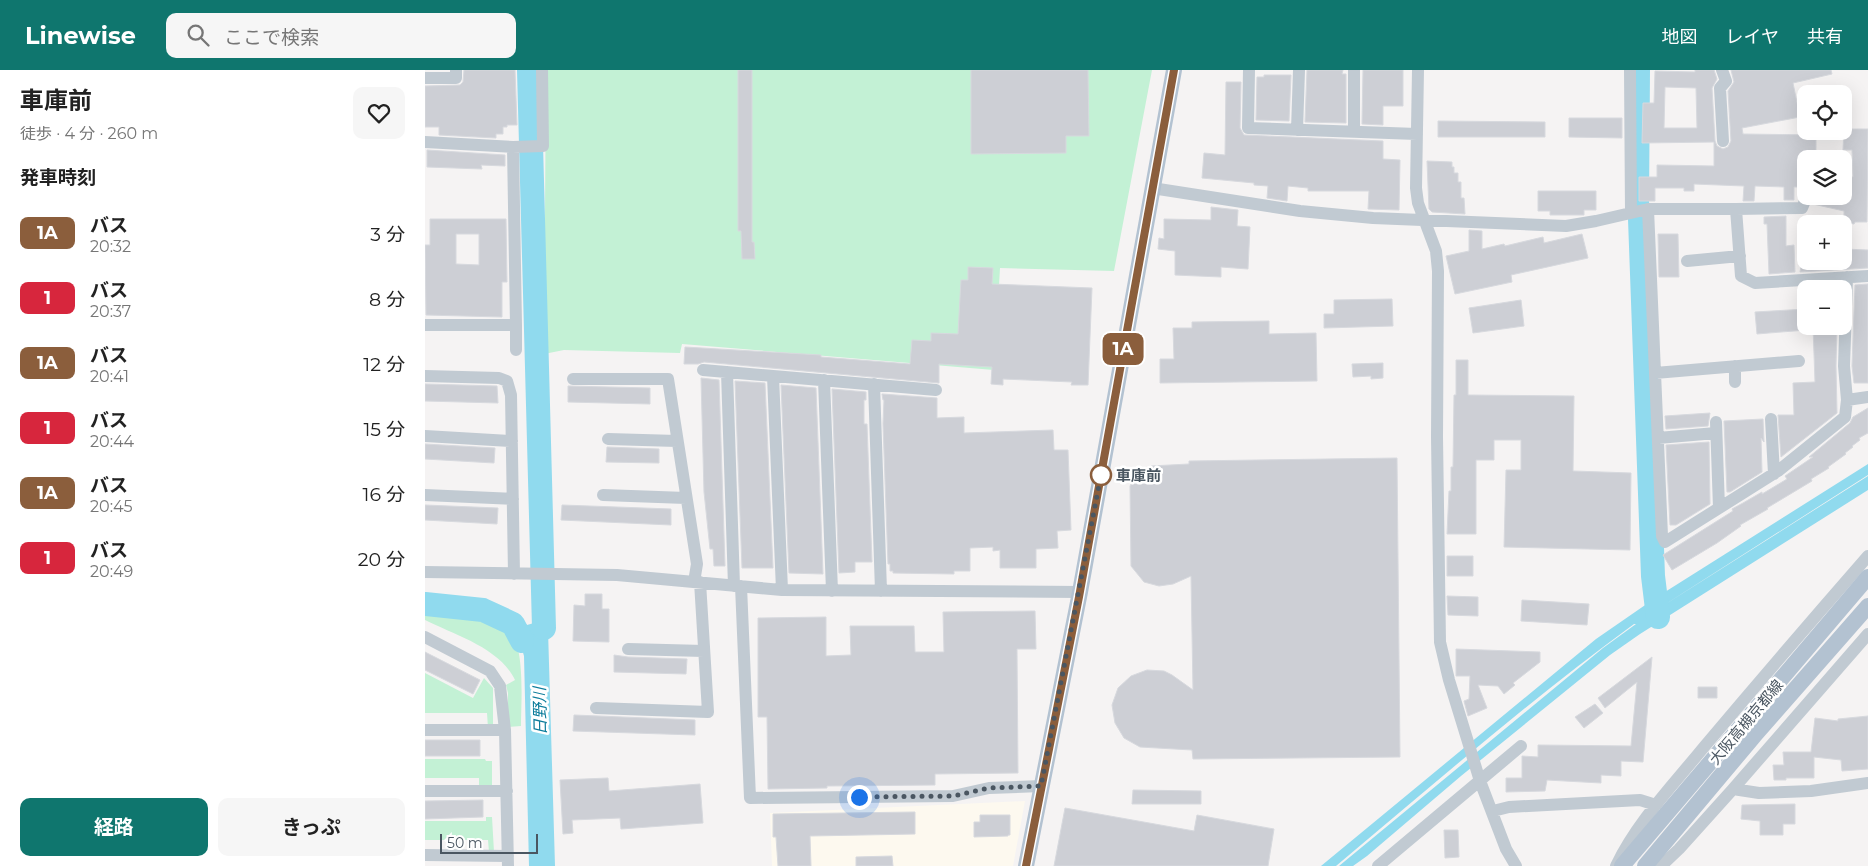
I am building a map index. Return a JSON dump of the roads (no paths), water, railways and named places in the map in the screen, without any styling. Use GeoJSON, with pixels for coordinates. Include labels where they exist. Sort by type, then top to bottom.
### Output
{"type":"FeatureCollection","features":[{"type":"Feature","properties":{"kind":"main road"},"geometry":{"type":"LineString","coordinates":[[1026,866],[1080,592],[1174,70]]}},
{"type":"Feature","properties":{"kind":"main road","name":"大阪高槻京都線"},"geometry":{"type":"LineString","coordinates":[[1645,866],[1868,577]]}},
{"type":"Feature","properties":{"kind":"main road","name":"大阪高槻京都線"},"geometry":{"type":"LineString","coordinates":[[1622,866],[1868,606]]}},
{"type":"Feature","properties":{"kind":"street"},"geometry":{"type":"LineString","coordinates":[[425,78],[456,78],[456,70]]}},
{"type":"Feature","properties":{"kind":"street"},"geometry":{"type":"LineString","coordinates":[[425,142],[515,147],[543,146],[542,70]]}},
{"type":"Feature","properties":{"kind":"street"},"geometry":{"type":"LineString","coordinates":[[1249,70],[1248,128],[1417,134]]}},
{"type":"Feature","properties":{"kind":"street"},"geometry":{"type":"LineString","coordinates":[[1297,130],[1299,70]]}},
{"type":"Feature","properties":{"kind":"street"},"geometry":{"type":"LineString","coordinates":[[1354,70],[1354,132]]}},
{"type":"Feature","properties":{"kind":"street"},"geometry":{"type":"LineString","coordinates":[[1418,70],[1416,188],[1423,220],[1436,250],[1439,271],[1437,437],[1440,642],[1449,680],[1480,780],[1506,849],[1516,866]]}},
{"type":"Feature","properties":{"kind":"street"},"geometry":{"type":"LineString","coordinates":[[1630,70],[1631,212]]}},
{"type":"Feature","properties":{"kind":"street"},"geometry":{"type":"LineString","coordinates":[[1722,70],[1726,81],[1720,88],[1723,141]]}},
{"type":"Feature","properties":{"kind":"street"},"geometry":{"type":"LineString","coordinates":[[515,147],[516,350]]}},
{"type":"Feature","properties":{"kind":"street"},"geometry":{"type":"LineString","coordinates":[[1152,188],[1300,211],[1373,218],[1566,226],[1648,209],[1803,208],[1804,205]]}},
{"type":"Feature","properties":{"kind":"street"},"geometry":{"type":"LineString","coordinates":[[1648,209],[1662,536],[1665,542],[1774,474],[1845,417],[1847,400],[1844,366],[1847,277]]}},
{"type":"Feature","properties":{"kind":"street"},"geometry":{"type":"LineString","coordinates":[[1736,209],[1741,276],[1755,283],[1868,276]]}},
{"type":"Feature","properties":{"kind":"street"},"geometry":{"type":"LineString","coordinates":[[1687,261],[1740,256]]}},
{"type":"Feature","properties":{"kind":"street"},"geometry":{"type":"LineString","coordinates":[[425,325],[516,326]]}},
{"type":"Feature","properties":{"kind":"street"},"geometry":{"type":"LineString","coordinates":[[1655,373],[1735,366],[1786,368],[1799,361]]}},
{"type":"Feature","properties":{"kind":"street"},"geometry":{"type":"LineString","coordinates":[[1735,366],[1735,382]]}},
{"type":"Feature","properties":{"kind":"street"},"geometry":{"type":"LineString","coordinates":[[703,370],[936,390]]}},
{"type":"Feature","properties":{"kind":"street"},"geometry":{"type":"LineString","coordinates":[[727,372],[737,586],[750,798],[953,796],[989,788],[1041,786]]}},
{"type":"Feature","properties":{"kind":"street"},"geometry":{"type":"LineString","coordinates":[[425,376],[499,378],[507,381],[511,395],[514,574]]}},
{"type":"Feature","properties":{"kind":"street"},"geometry":{"type":"LineString","coordinates":[[773,376],[783,590]]}},
{"type":"Feature","properties":{"kind":"street"},"geometry":{"type":"LineString","coordinates":[[573,379],[668,379],[697,564],[708,712],[596,708]]}},
{"type":"Feature","properties":{"kind":"street"},"geometry":{"type":"LineString","coordinates":[[824,380],[832,591]]}},
{"type":"Feature","properties":{"kind":"street"},"geometry":{"type":"LineString","coordinates":[[874,384],[881,591]]}},
{"type":"Feature","properties":{"kind":"street"},"geometry":{"type":"LineString","coordinates":[[1847,400],[1868,397]]}},
{"type":"Feature","properties":{"kind":"street"},"geometry":{"type":"LineString","coordinates":[[1771,419],[1774,474]]}},
{"type":"Feature","properties":{"kind":"street"},"geometry":{"type":"LineString","coordinates":[[1657,438],[1716,428],[1719,508]]}},
{"type":"Feature","properties":{"kind":"street"},"geometry":{"type":"LineString","coordinates":[[425,436],[512,441]]}},
{"type":"Feature","properties":{"kind":"street"},"geometry":{"type":"LineString","coordinates":[[608,439],[677,441]]}},
{"type":"Feature","properties":{"kind":"street"},"geometry":{"type":"LineString","coordinates":[[425,495],[513,499]]}},
{"type":"Feature","properties":{"kind":"street"},"geometry":{"type":"LineString","coordinates":[[603,495],[687,498]]}},
{"type":"Feature","properties":{"kind":"street"},"geometry":{"type":"LineString","coordinates":[[1616,866],[1625,845],[1656,805],[1782,654],[1868,556]]}},
{"type":"Feature","properties":{"kind":"street"},"geometry":{"type":"LineString","coordinates":[[425,572],[617,576],[783,590],[1080,592]]}},
{"type":"Feature","properties":{"kind":"street"},"geometry":{"type":"LineString","coordinates":[[1661,866],[1679,849],[1733,789],[1868,634]]}},
{"type":"Feature","properties":{"kind":"street"},"geometry":{"type":"LineString","coordinates":[[425,636],[490,671],[500,686],[505,730],[508,861],[425,855]]}},
{"type":"Feature","properties":{"kind":"street"},"geometry":{"type":"LineString","coordinates":[[627,649],[704,651]]}},
{"type":"Feature","properties":{"kind":"street"},"geometry":{"type":"LineString","coordinates":[[425,730],[505,730]]}},
{"type":"Feature","properties":{"kind":"street"},"geometry":{"type":"LineString","coordinates":[[1378,866],[1521,746]]}},
{"type":"Feature","properties":{"kind":"street"},"geometry":{"type":"LineString","coordinates":[[1733,789],[1759,793],[1793,792],[1868,783]]}},
{"type":"Feature","properties":{"kind":"street"},"geometry":{"type":"LineString","coordinates":[[425,791],[507,791]]}},
{"type":"Feature","properties":{"kind":"street"},"geometry":{"type":"LineString","coordinates":[[1493,811],[1509,807],[1640,800],[1656,805]]}},
{"type":"Feature","properties":{"kind":"water"},"geometry":{"type":"Polygon","coordinates":[[[1868,464],[1868,475],[1661,607],[1868,476],[1868,490],[1640,634],[1610,655],[1461,776],[1367,856],[1353,866],[1339,866],[1603,648],[1636,624],[1634,624],[1520,712],[1336,866],[1321,866],[1596,639],[1651,601],[1656,595],[1657,597],[1868,464]]]}},
{"type":"Feature","properties":{"kind":"water"},"geometry":{"type":"Polygon","coordinates":[[[536,595],[547,596],[555,866],[529,866],[524,656],[516,635],[500,620],[505,609],[527,625],[534,623],[536,618],[536,595]]]}},
{"type":"Feature","properties":{"kind":"waterway"},"geometry":{"type":"LineString","coordinates":[[529,70],[544,628]]}},
{"type":"Feature","properties":{"kind":"waterway"},"geometry":{"type":"LineString","coordinates":[[1638,70],[1637,203],[1640,219],[1653,576],[1658,617]]}},
{"type":"Feature","properties":{"kind":"waterway","name":"日野川"},"geometry":{"type":"LineString","coordinates":[[425,604],[483,610],[513,624],[522,641]]}},
{"type":"Feature","properties":{"kind":"place","name":"車庫前"},"geometry":{"type":"Point","coordinates":[1101,475]}}]}
